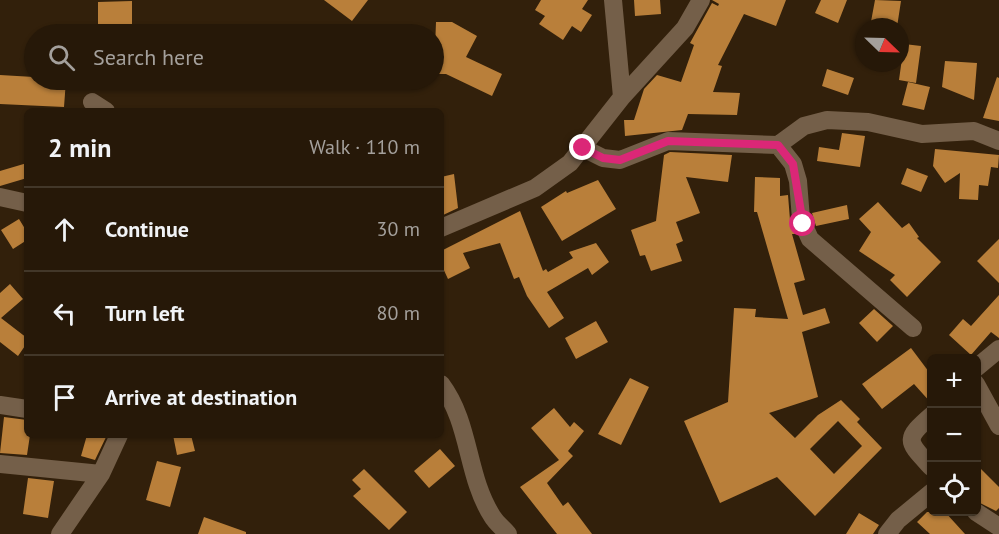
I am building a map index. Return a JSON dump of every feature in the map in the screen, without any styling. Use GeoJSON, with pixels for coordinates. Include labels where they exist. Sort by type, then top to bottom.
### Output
{"type":"FeatureCollection","features":[{"type":"Feature","properties":{"kind":"street"},"geometry":{"type":"LineString","coordinates":[[613,0],[622,97]]}},
{"type":"Feature","properties":{"kind":"street"},"geometry":{"type":"LineString","coordinates":[[444,227],[535,188],[570,163],[622,97],[685,28],[701,0]]}},
{"type":"Feature","properties":{"kind":"street"},"geometry":{"type":"LineString","coordinates":[[583,148],[603,158],[620,160],[668,141],[778,145],[804,126],[827,120],[868,122],[922,134],[974,131],[999,141]]}},
{"type":"Feature","properties":{"kind":"street"},"geometry":{"type":"LineString","coordinates":[[778,145],[793,164],[798,182],[801,219],[810,238],[913,328]]}},
{"type":"Feature","properties":{"kind":"street"},"geometry":{"type":"LineString","coordinates":[[0,197],[24,202]]}},
{"type":"Feature","properties":{"kind":"street"},"geometry":{"type":"LineString","coordinates":[[981,364],[999,349]]}},
{"type":"Feature","properties":{"kind":"street"},"geometry":{"type":"LineString","coordinates":[[444,389],[461,417],[477,481],[492,516],[508,534]]}},
{"type":"Feature","properties":{"kind":"street"},"geometry":{"type":"LineString","coordinates":[[981,393],[999,426]]}},
{"type":"Feature","properties":{"kind":"street"},"geometry":{"type":"LineString","coordinates":[[0,405],[24,409]]}},
{"type":"Feature","properties":{"kind":"street"},"geometry":{"type":"LineString","coordinates":[[927,419],[913,432],[911,437],[913,446],[927,462]]}},
{"type":"Feature","properties":{"kind":"street"},"geometry":{"type":"LineString","coordinates":[[60,534],[101,474],[118,438]]}},
{"type":"Feature","properties":{"kind":"street"},"geometry":{"type":"LineString","coordinates":[[0,464],[101,474]]}},
{"type":"Feature","properties":{"kind":"street"},"geometry":{"type":"LineString","coordinates":[[887,534],[898,520],[927,496]]}},
{"type":"Feature","properties":{"kind":"street"},"geometry":{"type":"LineString","coordinates":[[981,515],[998,524]]}},
{"type":"Feature","properties":{"kind":"building"},"geometry":{"type":"Polygon","coordinates":[[[324,0],[368,0],[352,21],[324,0]]]}},
{"type":"Feature","properties":{"kind":"building"},"geometry":{"type":"Polygon","coordinates":[[[541,0],[588,0],[582,9],[592,15],[581,32],[572,26],[563,40],[539,24],[545,16],[535,10],[541,0]]]}},
{"type":"Feature","properties":{"kind":"building"},"geometry":{"type":"Polygon","coordinates":[[[634,0],[660,0],[661,14],[635,16],[634,0]]]}},
{"type":"Feature","properties":{"kind":"building"},"geometry":{"type":"Polygon","coordinates":[[[712,0],[786,0],[776,26],[744,14],[718,65],[722,66],[713,92],[740,93],[737,115],[688,114],[682,130],[625,136],[624,120],[634,120],[644,89],[657,75],[681,82],[694,45],[690,43],[712,3],[718,6],[719,4],[712,0]]]}},
{"type":"Feature","properties":{"kind":"building"},"geometry":{"type":"Polygon","coordinates":[[[821,0],[847,0],[838,23],[815,13],[821,0]]]}},
{"type":"Feature","properties":{"kind":"building"},"geometry":{"type":"Polygon","coordinates":[[[875,0],[901,1],[898,18],[872,18],[875,0]]]}},
{"type":"Feature","properties":{"kind":"building"},"geometry":{"type":"Polygon","coordinates":[[[132,1],[132,24],[98,24],[98,2],[132,1]]]}},
{"type":"Feature","properties":{"kind":"building"},"geometry":{"type":"Polygon","coordinates":[[[436,22],[452,22],[477,36],[466,57],[502,74],[492,96],[444,74],[444,24],[436,24],[436,22]]]}},
{"type":"Feature","properties":{"kind":"building"},"geometry":{"type":"Polygon","coordinates":[[[909,45],[921,46],[916,83],[899,80],[900,72],[909,72],[909,45]]]}},
{"type":"Feature","properties":{"kind":"building"},"geometry":{"type":"Polygon","coordinates":[[[945,61],[977,63],[974,100],[942,87],[945,61]]]}},
{"type":"Feature","properties":{"kind":"building"},"geometry":{"type":"Polygon","coordinates":[[[827,69],[854,78],[848,95],[822,86],[827,69]]]}},
{"type":"Feature","properties":{"kind":"building"},"geometry":{"type":"Polygon","coordinates":[[[0,75],[24,76],[24,90],[65,90],[64,107],[0,104],[0,75]]]}},
{"type":"Feature","properties":{"kind":"building"},"geometry":{"type":"Polygon","coordinates":[[[997,77],[999,78],[999,121],[983,118],[997,77]]]}},
{"type":"Feature","properties":{"kind":"building"},"geometry":{"type":"Polygon","coordinates":[[[908,82],[930,87],[924,110],[902,105],[908,82]]]}},
{"type":"Feature","properties":{"kind":"building"},"geometry":{"type":"Polygon","coordinates":[[[842,133],[865,136],[860,167],[817,161],[819,147],[839,150],[842,133]]]}},
{"type":"Feature","properties":{"kind":"building"},"geometry":{"type":"Polygon","coordinates":[[[935,149],[999,155],[998,168],[991,167],[988,186],[979,185],[978,200],[959,199],[960,173],[945,183],[933,166],[935,149]]]}},
{"type":"Feature","properties":{"kind":"building"},"geometry":{"type":"Polygon","coordinates":[[[670,152],[732,155],[728,182],[686,177],[700,213],[676,222],[683,241],[676,244],[682,261],[651,271],[645,255],[640,256],[631,230],[656,221],[664,155],[670,152]]]}},
{"type":"Feature","properties":{"kind":"building"},"geometry":{"type":"Polygon","coordinates":[[[24,164],[24,179],[0,186],[0,171],[24,164]]]}},
{"type":"Feature","properties":{"kind":"building"},"geometry":{"type":"Polygon","coordinates":[[[907,168],[928,176],[921,192],[901,184],[907,168]]]}},
{"type":"Feature","properties":{"kind":"building"},"geometry":{"type":"Polygon","coordinates":[[[454,174],[458,208],[444,215],[444,176],[454,174]]]}},
{"type":"Feature","properties":{"kind":"building"},"geometry":{"type":"Polygon","coordinates":[[[755,177],[780,178],[780,196],[788,195],[790,220],[795,234],[792,234],[805,280],[794,283],[803,315],[825,308],[830,323],[802,332],[818,397],[769,413],[795,438],[818,415],[841,400],[860,419],[857,422],[882,448],[815,516],[777,477],[720,503],[684,421],[728,402],[734,308],[756,309],[755,317],[788,319],[757,212],[754,212],[755,177]],[[838,421],[810,449],[834,474],[862,446],[838,421]]]}},
{"type":"Feature","properties":{"kind":"building"},"geometry":{"type":"Polygon","coordinates":[[[598,180],[616,209],[562,241],[541,207],[566,191],[567,193],[598,180]]]}},
{"type":"Feature","properties":{"kind":"building"},"geometry":{"type":"Polygon","coordinates":[[[878,202],[902,228],[909,223],[919,237],[917,238],[941,262],[907,297],[890,280],[895,275],[859,251],[871,232],[859,219],[878,202]]]}},
{"type":"Feature","properties":{"kind":"building"},"geometry":{"type":"Polygon","coordinates":[[[847,205],[849,219],[816,226],[812,213],[847,205]]]}},
{"type":"Feature","properties":{"kind":"building"},"geometry":{"type":"Polygon","coordinates":[[[520,211],[543,271],[546,269],[548,272],[573,258],[569,252],[596,243],[609,262],[592,275],[588,268],[547,292],[564,318],[549,328],[527,296],[519,277],[514,279],[500,243],[463,253],[470,268],[448,279],[444,270],[444,249],[520,211]]]}},
{"type":"Feature","properties":{"kind":"building"},"geometry":{"type":"Polygon","coordinates":[[[19,219],[24,227],[24,242],[13,249],[1,230],[19,219]]]}},
{"type":"Feature","properties":{"kind":"building"},"geometry":{"type":"Polygon","coordinates":[[[999,239],[999,283],[977,261],[999,239]]]}},
{"type":"Feature","properties":{"kind":"building"},"geometry":{"type":"Polygon","coordinates":[[[10,284],[23,299],[1,318],[24,336],[24,347],[18,356],[0,342],[0,293],[10,284]]]}},
{"type":"Feature","properties":{"kind":"building"},"geometry":{"type":"Polygon","coordinates":[[[999,295],[999,338],[991,332],[970,354],[949,335],[963,319],[971,326],[999,295]]]}},
{"type":"Feature","properties":{"kind":"building"},"geometry":{"type":"Polygon","coordinates":[[[874,309],[893,326],[877,342],[859,323],[874,309]]]}},
{"type":"Feature","properties":{"kind":"building"},"geometry":{"type":"Polygon","coordinates":[[[596,321],[608,342],[576,359],[565,338],[596,321]]]}},
{"type":"Feature","properties":{"kind":"building"},"geometry":{"type":"Polygon","coordinates":[[[911,348],[927,369],[927,398],[914,384],[882,409],[862,384],[911,348]]]}},
{"type":"Feature","properties":{"kind":"building"},"geometry":{"type":"Polygon","coordinates":[[[630,378],[649,387],[621,445],[598,434],[630,378]]]}},
{"type":"Feature","properties":{"kind":"building"},"geometry":{"type":"Polygon","coordinates":[[[554,408],[570,427],[574,422],[584,431],[568,451],[573,456],[547,483],[563,506],[568,502],[592,534],[557,534],[520,487],[559,460],[531,428],[554,408]]]}},
{"type":"Feature","properties":{"kind":"building"},"geometry":{"type":"Polygon","coordinates":[[[4,417],[24,420],[24,438],[30,438],[27,455],[0,453],[4,417]]]}},
{"type":"Feature","properties":{"kind":"building"},"geometry":{"type":"Polygon","coordinates":[[[86,438],[106,438],[95,460],[81,456],[86,438]]]}},
{"type":"Feature","properties":{"kind":"building"},"geometry":{"type":"Polygon","coordinates":[[[174,438],[192,438],[195,451],[177,455],[174,438]]]}},
{"type":"Feature","properties":{"kind":"building"},"geometry":{"type":"Polygon","coordinates":[[[440,449],[455,466],[429,488],[414,471],[440,449]]]}},
{"type":"Feature","properties":{"kind":"building"},"geometry":{"type":"Polygon","coordinates":[[[157,461],[181,467],[170,507],[146,500],[157,461]]]}},
{"type":"Feature","properties":{"kind":"building"},"geometry":{"type":"Polygon","coordinates":[[[364,469],[407,512],[389,530],[353,496],[361,489],[352,480],[364,469]]]}},
{"type":"Feature","properties":{"kind":"building"},"geometry":{"type":"Polygon","coordinates":[[[981,469],[999,487],[999,508],[996,511],[981,504],[981,469]]]}},
{"type":"Feature","properties":{"kind":"building"},"geometry":{"type":"Polygon","coordinates":[[[28,478],[54,481],[48,518],[23,514],[28,478]]]}},
{"type":"Feature","properties":{"kind":"building"},"geometry":{"type":"Polygon","coordinates":[[[927,512],[927,516],[949,516],[965,534],[930,534],[917,522],[927,512]]]}},
{"type":"Feature","properties":{"kind":"building"},"geometry":{"type":"Polygon","coordinates":[[[859,513],[879,525],[873,534],[846,534],[859,513]]]}},
{"type":"Feature","properties":{"kind":"building"},"geometry":{"type":"Polygon","coordinates":[[[204,517],[246,532],[246,534],[198,534],[204,517]]]}},
{"type":"Feature","properties":{"kind":"route"},"geometry":{"type":"LineString","coordinates":[[583,148],[603,158],[620,160],[668,141],[778,145],[793,164],[798,182],[803,224]]}}]}
